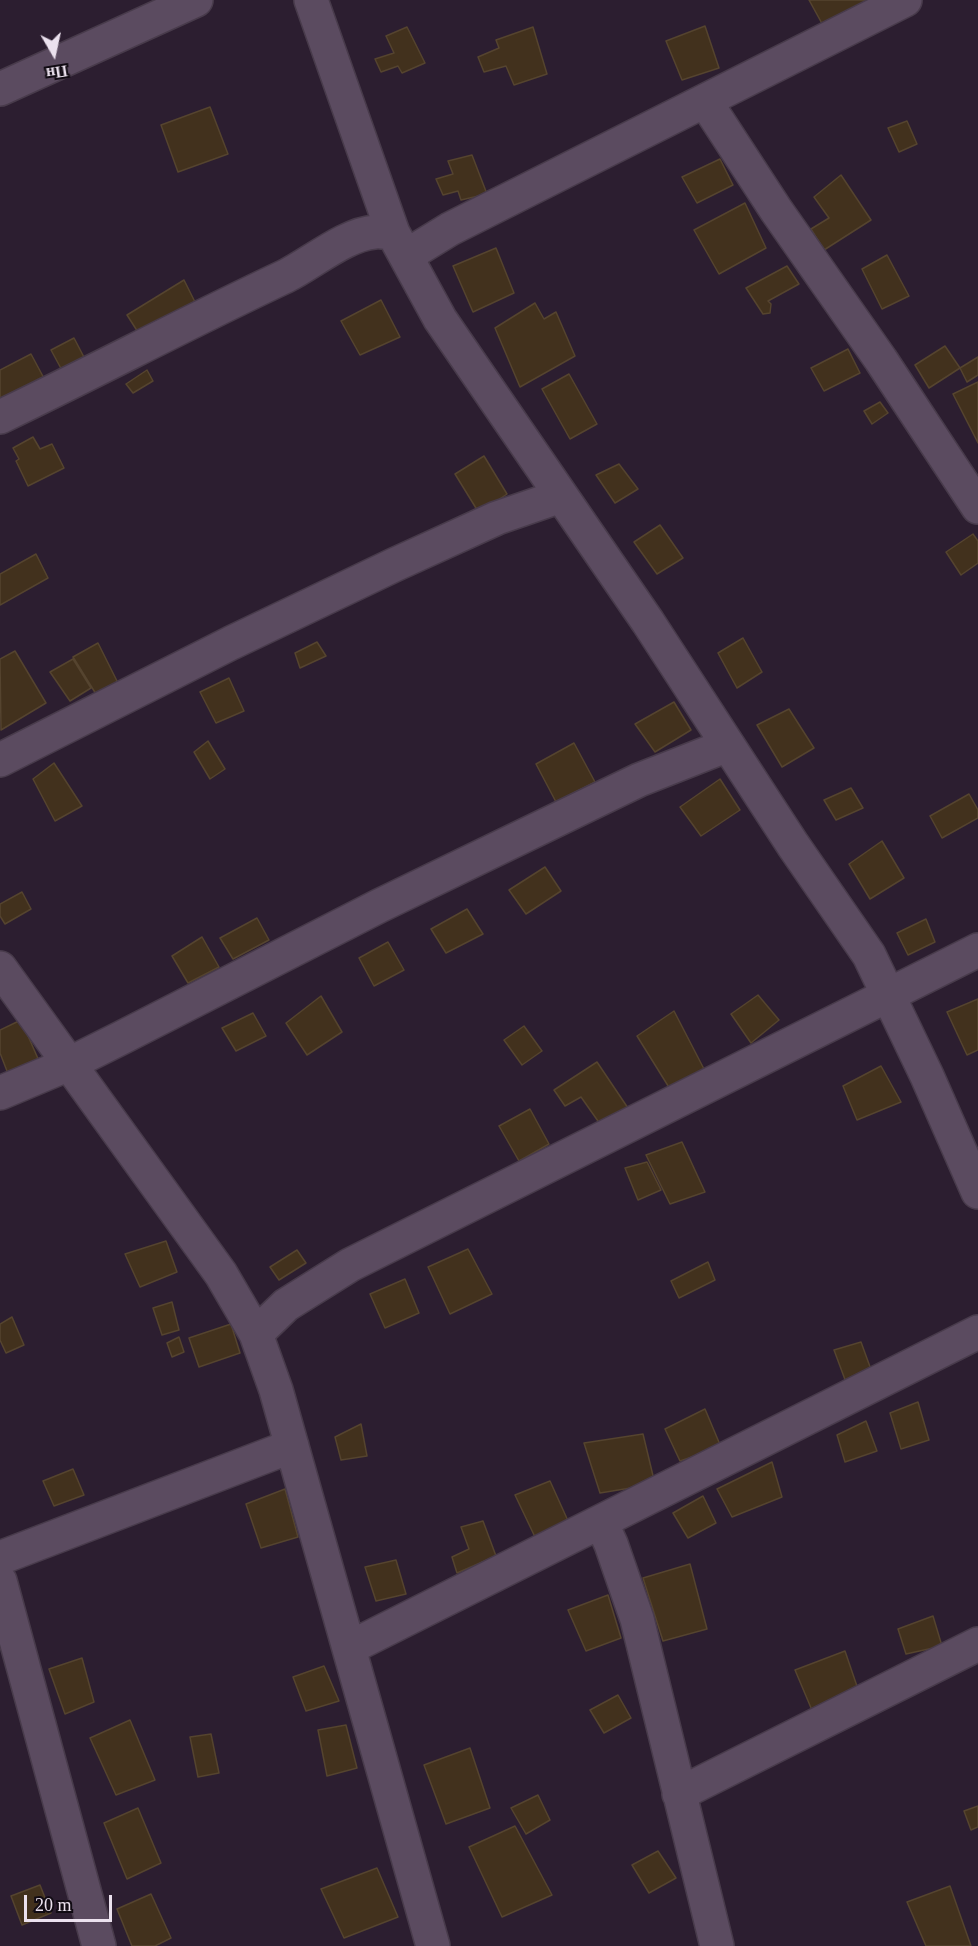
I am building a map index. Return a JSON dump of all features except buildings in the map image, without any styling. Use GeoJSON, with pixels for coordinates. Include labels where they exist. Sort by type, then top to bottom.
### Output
{"type":"FeatureCollection","features":[{"type":"Feature","properties":{"kind":"street"},"geometry":{"type":"LineString","coordinates":[[0,89],[196,0]]}},
{"type":"Feature","properties":{"kind":"street"},"geometry":{"type":"LineString","coordinates":[[311,0],[400,244],[440,319],[648,622],[793,846],[869,955],[889,993],[978,1192]]}},
{"type":"Feature","properties":{"kind":"street"},"geometry":{"type":"LineString","coordinates":[[0,417],[290,273],[342,243],[374,232],[400,244],[450,229],[904,0]]}},
{"type":"Feature","properties":{"kind":"street"},"geometry":{"type":"LineString","coordinates":[[705,101],[776,210],[881,360],[978,507]]}},
{"type":"Feature","properties":{"kind":"street"},"geometry":{"type":"LineString","coordinates":[[0,759],[231,643],[394,565],[497,518],[561,496]]}},
{"type":"Feature","properties":{"kind":"street"},"geometry":{"type":"LineString","coordinates":[[0,1093],[69,1064],[379,906],[639,780],[728,745]]}},
{"type":"Feature","properties":{"kind":"street"},"geometry":{"type":"LineString","coordinates":[[256,1334],[286,1305],[350,1265],[978,950]]}},
{"type":"Feature","properties":{"kind":"street"},"geometry":{"type":"LineString","coordinates":[[0,968],[221,1274],[256,1334],[276,1390],[433,1946]]}},
{"type":"Feature","properties":{"kind":"street"},"geometry":{"type":"LineString","coordinates":[[349,1648],[978,1332]]}},
{"type":"Feature","properties":{"kind":"street"},"geometry":{"type":"LineString","coordinates":[[0,1558],[292,1446]]}},
{"type":"Feature","properties":{"kind":"street"},"geometry":{"type":"LineString","coordinates":[[601,1522],[612,1544],[637,1619],[717,1946]]}},
{"type":"Feature","properties":{"kind":"street"},"geometry":{"type":"LineString","coordinates":[[0,1581],[99,1946]]}},
{"type":"Feature","properties":{"kind":"street"},"geometry":{"type":"LineString","coordinates":[[680,1794],[978,1644]]}}]}
